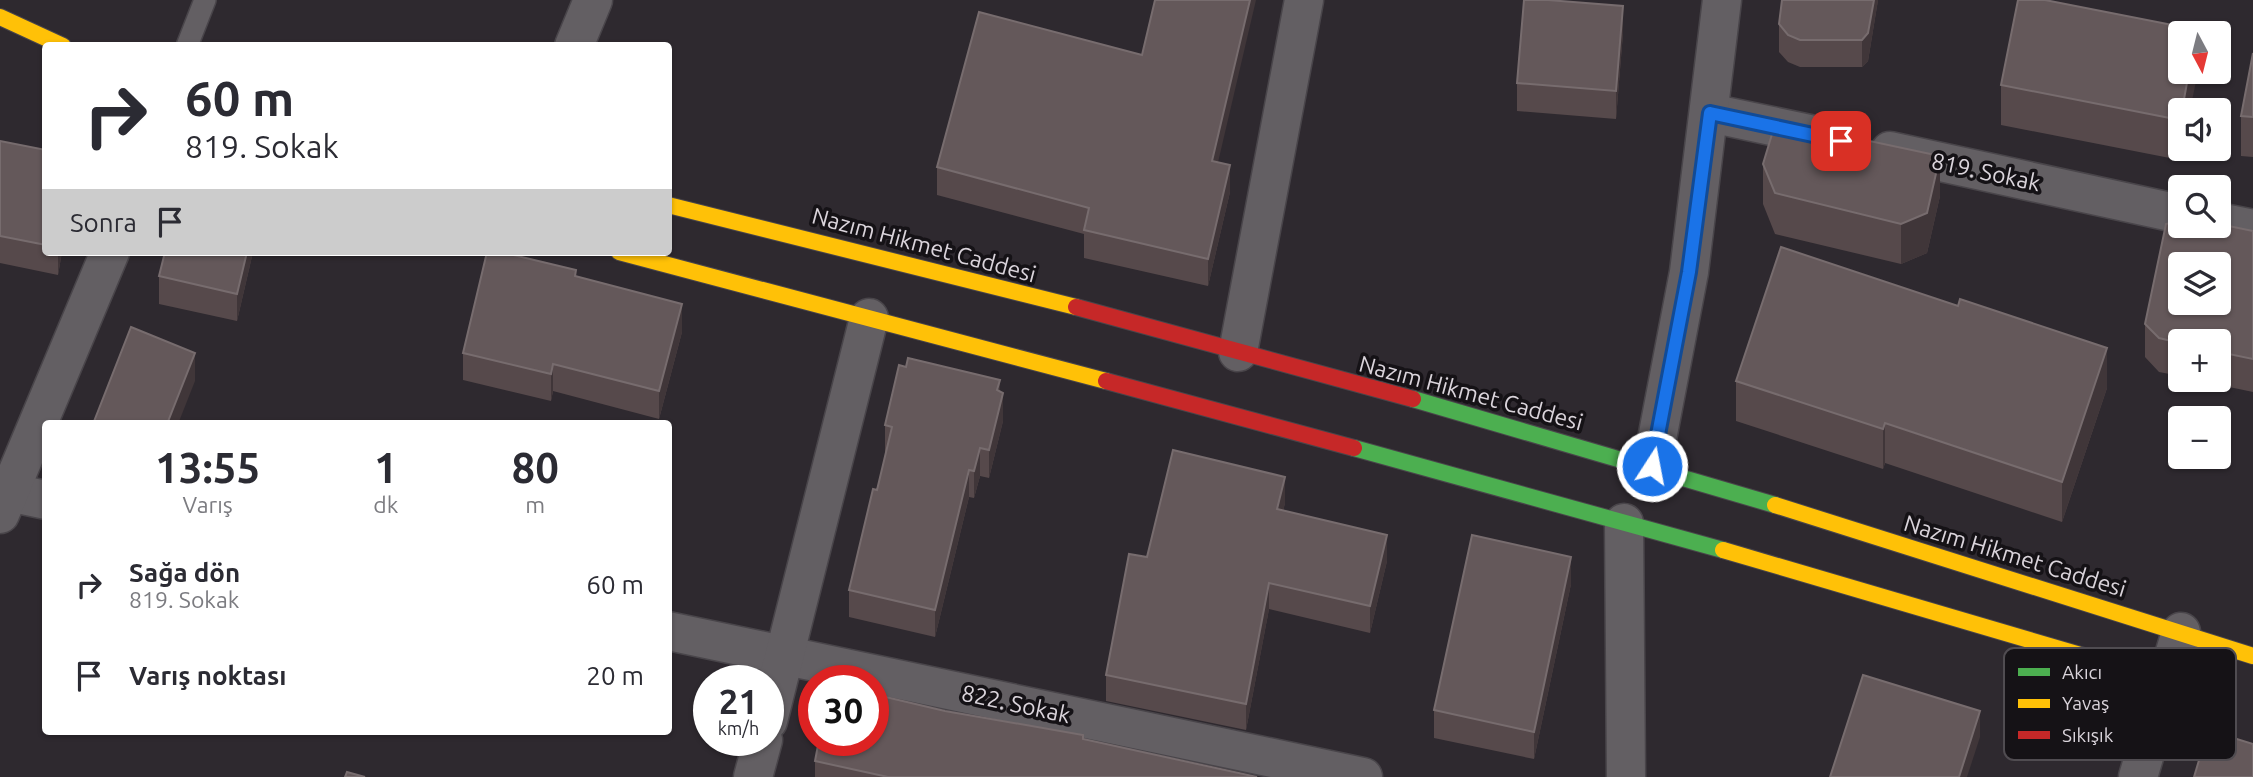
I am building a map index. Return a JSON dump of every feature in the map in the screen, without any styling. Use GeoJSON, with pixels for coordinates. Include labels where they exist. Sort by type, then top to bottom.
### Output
{"type":"FeatureCollection","features":[{"type":"Feature","properties":{"kind":"street"},"geometry":{"type":"LineString","coordinates":[[576,42],[593,0]]}},
{"type":"Feature","properties":{"kind":"street"},"geometry":{"type":"LineString","coordinates":[[1238,352],[1304,0]]}},
{"type":"Feature","properties":{"kind":"street"},"geometry":{"type":"LineString","coordinates":[[1652,466],[1689,272],[1722,0]]}},
{"type":"Feature","properties":{"kind":"street"},"geometry":{"type":"LineString","coordinates":[[0,17],[55,42]]}},
{"type":"Feature","properties":{"kind":"street","name":"819. Sokak"},"geometry":{"type":"LineString","coordinates":[[1710,113],[2168,211]]}},
{"type":"Feature","properties":{"kind":"street","name":"Nazım Hikmet Caddesi"},"geometry":{"type":"LineString","coordinates":[[672,206],[883,256],[1652,466],[2229,648]]}},
{"type":"Feature","properties":{"kind":"street"},"geometry":{"type":"LineString","coordinates":[[2231,224],[2253,229]]}},
{"type":"Feature","properties":{"kind":"street"},"geometry":{"type":"LineString","coordinates":[[42,500],[4,503],[108,256]]}},
{"type":"Feature","properties":{"kind":"street"},"geometry":{"type":"LineString","coordinates":[[634,256],[1624,523],[2061,648]]}},
{"type":"Feature","properties":{"kind":"street"},"geometry":{"type":"LineString","coordinates":[[783,665],[869,318]]}},
{"type":"Feature","properties":{"kind":"street"},"geometry":{"type":"LineString","coordinates":[[1624,523],[1626,777]]}},
{"type":"Feature","properties":{"kind":"street","name":"822. Sokak"},"geometry":{"type":"LineString","coordinates":[[672,632],[1363,777]]}},
{"type":"Feature","properties":{"kind":"street"},"geometry":{"type":"LineString","coordinates":[[2177,648],[2181,632]]}},
{"type":"Feature","properties":{"kind":"street","name":"Nazım Hikmet Caddesi"},"geometry":{"type":"LineString","coordinates":[[2236,650],[2253,656]]}},
{"type":"Feature","properties":{"kind":"street"},"geometry":{"type":"LineString","coordinates":[[753,777],[759,756]]}},
{"type":"Feature","properties":{"kind":"street"},"geometry":{"type":"LineString","coordinates":[[2138,777],[2143,760]]}},
{"type":"Feature","properties":{"kind":"lane"},"geometry":{"type":"LineString","coordinates":[[189,42],[205,0]]}},
{"type":"Feature","properties":{"kind":"building"},"geometry":{"type":"Polygon","coordinates":[[[1155,0],[1250,0],[1212,161],[1230,165],[1208,259],[1084,230],[1089,208],[937,167],[979,12],[1142,55],[1155,0]]]}},
{"type":"Feature","properties":{"kind":"building"},"geometry":{"type":"Polygon","coordinates":[[[1524,0],[1623,6],[1616,91],[1517,83],[1524,0]]]}},
{"type":"Feature","properties":{"kind":"building"},"geometry":{"type":"Polygon","coordinates":[[[1782,0],[1874,0],[1868,33],[1862,40],[1800,40],[1788,35],[1779,24],[1782,0]]]}},
{"type":"Feature","properties":{"kind":"building"},"geometry":{"type":"Polygon","coordinates":[[[2018,0],[2045,0],[2168,24],[2168,84],[2187,84],[2184,98],[2168,98],[2168,118],[2001,85],[2018,0]]]}},
{"type":"Feature","properties":{"kind":"building"},"geometry":{"type":"Polygon","coordinates":[[[2253,53],[2253,117],[2241,116],[2253,53]]]}},
{"type":"Feature","properties":{"kind":"building"},"geometry":{"type":"Polygon","coordinates":[[[1776,121],[1940,156],[1927,213],[1901,224],[1775,193],[1763,164],[1776,121]]]}},
{"type":"Feature","properties":{"kind":"building"},"geometry":{"type":"Polygon","coordinates":[[[0,141],[42,149],[42,244],[0,236],[0,141]]]}},
{"type":"Feature","properties":{"kind":"building"},"geometry":{"type":"Polygon","coordinates":[[[2166,224],[2168,238],[2231,238],[2231,226],[2253,231],[2253,359],[2231,354],[2231,329],[2168,329],[2168,340],[2159,338],[2145,324],[2166,224]]]}},
{"type":"Feature","properties":{"kind":"building"},"geometry":{"type":"Polygon","coordinates":[[[1781,247],[1958,306],[1960,299],[2107,348],[2062,482],[1885,423],[1883,429],[1736,381],[1781,247]]]}},
{"type":"Feature","properties":{"kind":"building"},"geometry":{"type":"Polygon","coordinates":[[[164,256],[246,256],[237,294],[159,276],[164,256]]]}},
{"type":"Feature","properties":{"kind":"building"},"geometry":{"type":"Polygon","coordinates":[[[486,256],[518,256],[576,270],[575,276],[682,304],[659,391],[553,364],[551,374],[463,353],[486,256]]]}},
{"type":"Feature","properties":{"kind":"building"},"geometry":{"type":"Polygon","coordinates":[[[131,327],[195,353],[169,420],[95,420],[131,327]]]}},
{"type":"Feature","properties":{"kind":"building"},"geometry":{"type":"Polygon","coordinates":[[[908,358],[1000,380],[997,390],[1003,393],[989,450],[980,448],[974,471],[969,470],[935,610],[849,590],[873,489],[877,490],[892,427],[885,425],[899,365],[906,367],[908,358]]]}},
{"type":"Feature","properties":{"kind":"building"},"geometry":{"type":"Polygon","coordinates":[[[1173,450],[1285,477],[1277,509],[1387,535],[1370,606],[1269,583],[1246,704],[1106,675],[1129,554],[1147,557],[1173,450]]]}},
{"type":"Feature","properties":{"kind":"building"},"geometry":{"type":"Polygon","coordinates":[[[1472,535],[1571,557],[1534,732],[1434,710],[1472,535]]]}},
{"type":"Feature","properties":{"kind":"building"},"geometry":{"type":"Polygon","coordinates":[[[1863,675],[1980,711],[1959,777],[1830,777],[1863,675]]]}},
{"type":"Feature","properties":{"kind":"building"},"geometry":{"type":"Polygon","coordinates":[[[889,698],[945,711],[1083,735],[1083,739],[1257,777],[888,777],[815,761],[816,756],[889,756],[889,698]]]}},
{"type":"Feature","properties":{"kind":"building"},"geometry":{"type":"Polygon","coordinates":[[[2236,739],[2253,744],[2253,777],[2194,777],[2199,760],[2236,760],[2236,739]]]}},
{"type":"Feature","properties":{"kind":"building"},"geometry":{"type":"Polygon","coordinates":[[[347,772],[365,777],[345,777],[347,772]]]}},
{"type":"Feature","properties":{"kind":"traffic: fast"},"geometry":{"type":"LineString","coordinates":[[1413,399],[1775,505]]}},
{"type":"Feature","properties":{"kind":"traffic: fast"},"geometry":{"type":"LineString","coordinates":[[1354,448],[1723,550]]}},
{"type":"Feature","properties":{"kind":"traffic: slow"},"geometry":{"type":"LineString","coordinates":[[0,17],[54,42]]}},
{"type":"Feature","properties":{"kind":"traffic: slow"},"geometry":{"type":"LineString","coordinates":[[672,206],[1076,307]]}},
{"type":"Feature","properties":{"kind":"traffic: slow"},"geometry":{"type":"LineString","coordinates":[[634,256],[1106,381]]}},
{"type":"Feature","properties":{"kind":"traffic: slow"},"geometry":{"type":"LineString","coordinates":[[1775,505],[2228,648]]}},
{"type":"Feature","properties":{"kind":"traffic: slow"},"geometry":{"type":"LineString","coordinates":[[1723,550],[2057,648]]}},
{"type":"Feature","properties":{"kind":"traffic: slow"},"geometry":{"type":"LineString","coordinates":[[2236,651],[2253,656]]}},
{"type":"Feature","properties":{"kind":"traffic: jam"},"geometry":{"type":"LineString","coordinates":[[1076,307],[1413,399]]}},
{"type":"Feature","properties":{"kind":"traffic: jam"},"geometry":{"type":"LineString","coordinates":[[1106,381],[1354,448]]}},
{"type":"Feature","properties":{"kind":"route"},"geometry":{"type":"LineString","coordinates":[[1652,466],[1689,272],[1710,113],[1841,141]]}}]}
